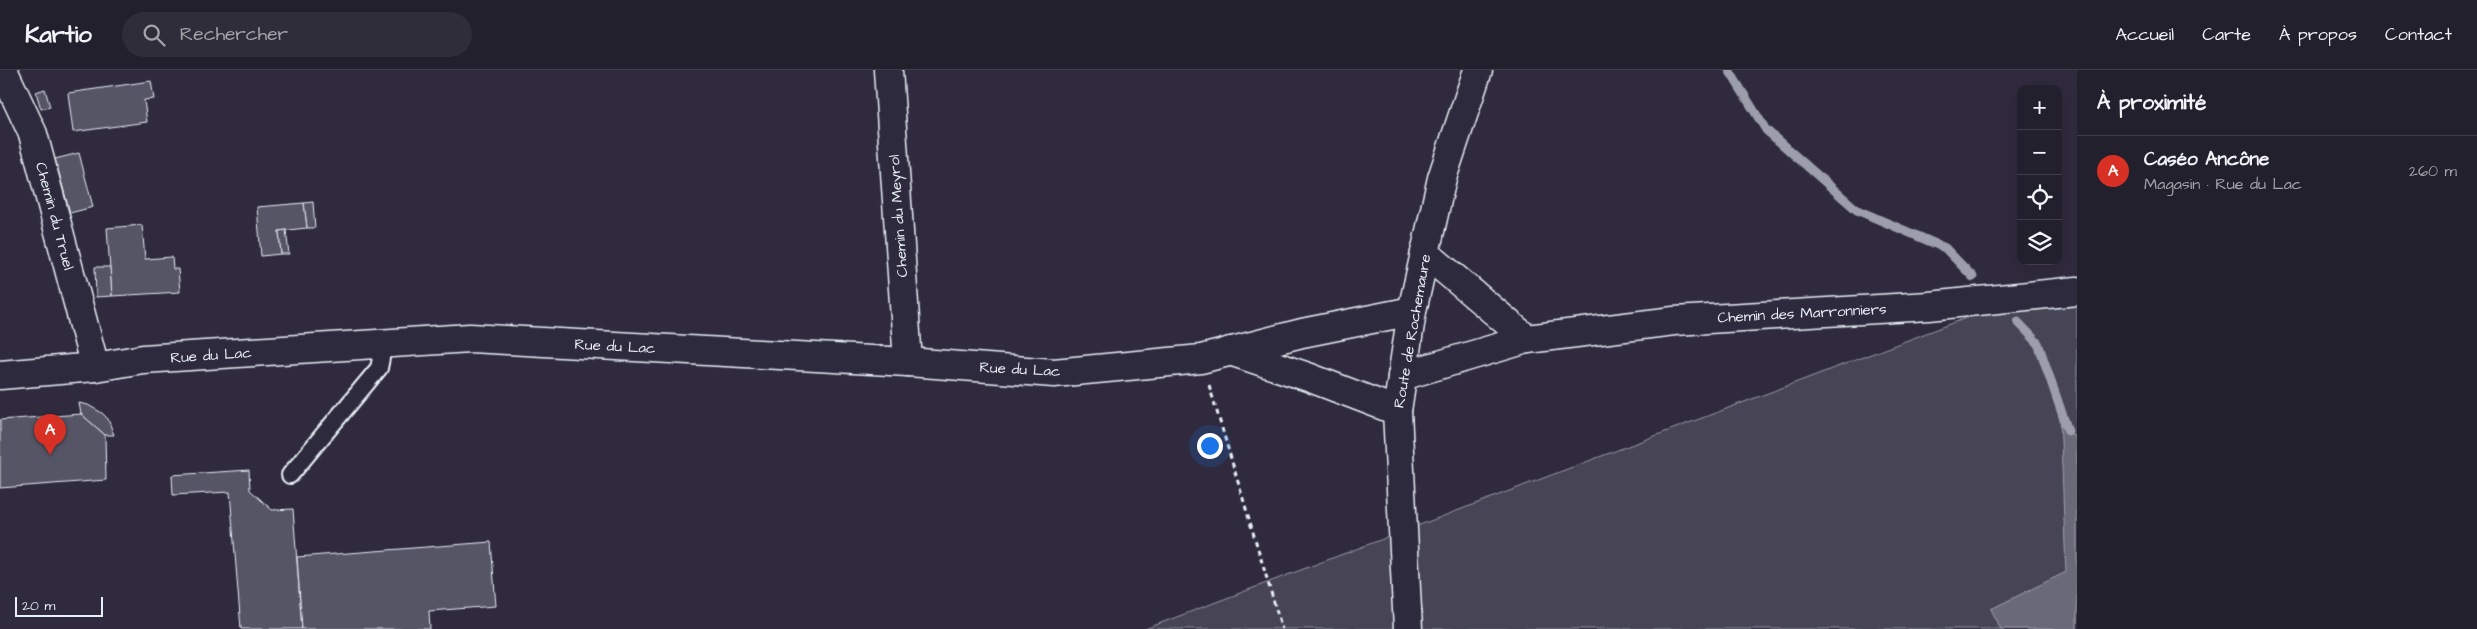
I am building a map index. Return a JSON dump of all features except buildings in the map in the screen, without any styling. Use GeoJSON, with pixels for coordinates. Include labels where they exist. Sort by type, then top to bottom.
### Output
{"type":"FeatureCollection","features":[{"type":"Feature","properties":{"kind":"street","name":"Chemin du Truel"},"geometry":{"type":"LineString","coordinates":[[3,70],[34,134],[95,367]]}},
{"type":"Feature","properties":{"kind":"street","name":"Chemin du Meyrol"},"geometry":{"type":"LineString","coordinates":[[888,70],[908,362]]}},
{"type":"Feature","properties":{"kind":"street","name":"Route de Rochemaure"},"geometry":{"type":"LineString","coordinates":[[1408,629],[1397,411],[1412,311],[1442,178],[1478,70]]}},
{"type":"Feature","properties":{"kind":"street"},"geometry":{"type":"LineString","coordinates":[[1425,253],[1527,339]]}},
{"type":"Feature","properties":{"kind":"street","name":"Chemin des Marronniers"},"geometry":{"type":"LineString","coordinates":[[1402,376],[1527,339],[1674,321],[1929,306],[2077,291]]}},
{"type":"Feature","properties":{"kind":"street","name":"Rue du Lac"},"geometry":{"type":"LineString","coordinates":[[0,375],[95,367],[143,359],[470,338],[908,362],[1054,373],[1201,359],[1302,333],[1412,311]]}},
{"type":"Feature","properties":{"kind":"street"},"geometry":{"type":"LineString","coordinates":[[1230,351],[1308,377],[1397,411]]}},
{"type":"Feature","properties":{"kind":"lane"},"geometry":{"type":"LineString","coordinates":[[290,475],[379,368],[384,343]]}},
{"type":"Feature","properties":{"kind":"path"},"geometry":{"type":"LineString","coordinates":[[1201,359],[1282,629]]}},
{"type":"Feature","properties":{"kind":"shaded area"},"geometry":{"type":"Polygon","coordinates":[[[2077,276],[2077,629],[1145,629],[2077,276]]]}},
{"type":"Feature","properties":{"kind":"water"},"geometry":{"type":"Polygon","coordinates":[[[2060,414],[2077,442],[2077,629],[2001,629],[1991,609],[2066,572],[2060,414]]]}},
{"type":"Feature","properties":{"kind":"waterway"},"geometry":{"type":"LineString","coordinates":[[1729,70],[1766,130],[1857,210],[1945,248],[1973,277]]}},
{"type":"Feature","properties":{"kind":"waterway"},"geometry":{"type":"LineString","coordinates":[[2018,322],[2038,343],[2068,431]]}},
{"type":"Feature","properties":{"kind":"place","name":"Caséo Ancône"},"geometry":{"type":"Point","coordinates":[50,455]}}]}
